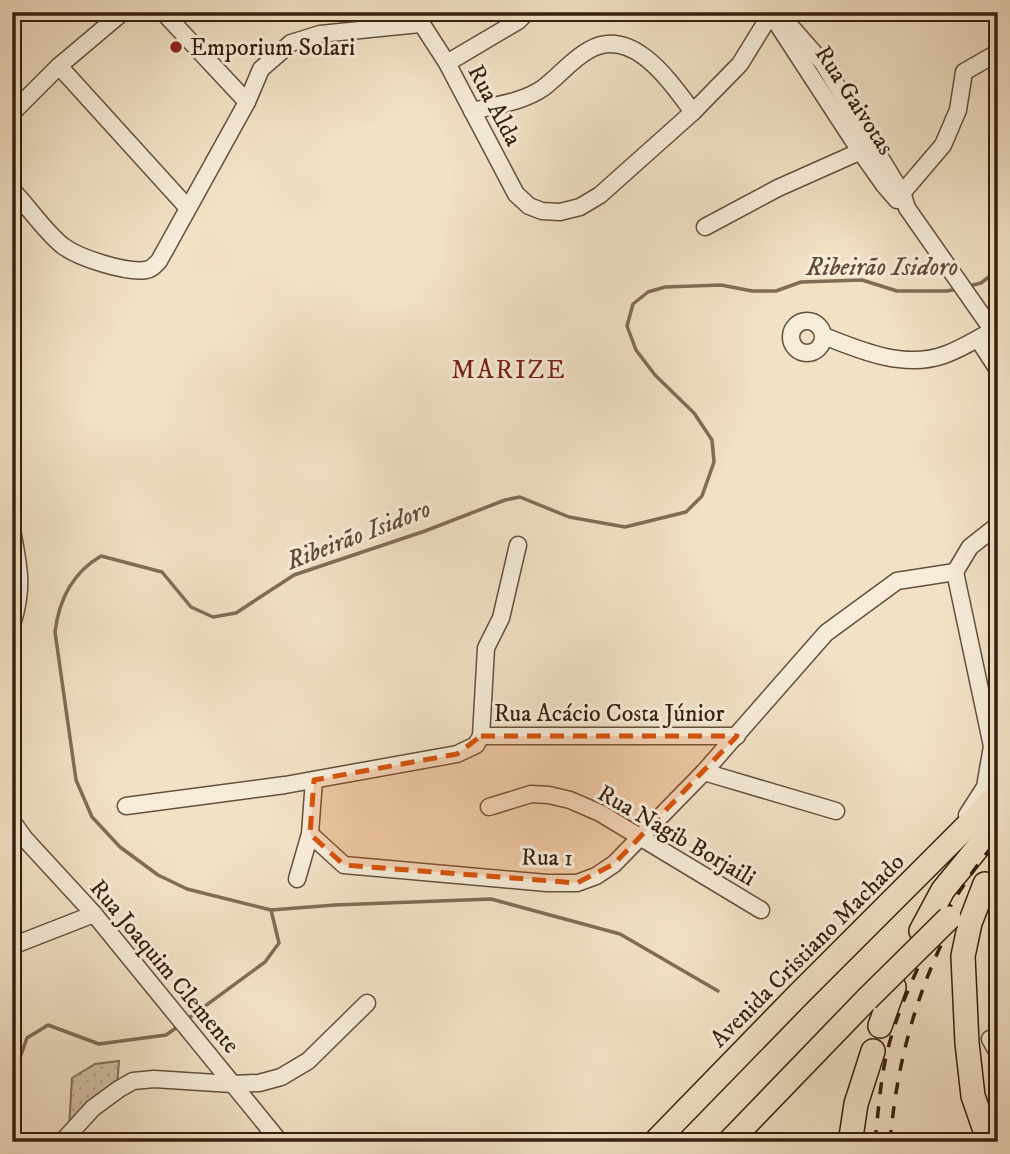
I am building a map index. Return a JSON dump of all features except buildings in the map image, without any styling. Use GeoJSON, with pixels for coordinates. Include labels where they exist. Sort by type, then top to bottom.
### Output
{"type":"FeatureCollection","features":[{"type":"Feature","properties":{"kind":"highway","name":"Avenida Cristiano Machado"},"geometry":{"type":"LineString","coordinates":[[655,1142],[998,796]]}},
{"type":"Feature","properties":{"kind":"highway"},"geometry":{"type":"LineString","coordinates":[[921,932],[943,890],[998,823]]}},
{"type":"Feature","properties":{"kind":"highway"},"geometry":{"type":"LineString","coordinates":[[729,1142],[867,999],[991,878]]}},
{"type":"Feature","properties":{"kind":"highway"},"geometry":{"type":"LineString","coordinates":[[989,1142],[973,1096],[962,956],[970,923],[991,878]]}},
{"type":"Feature","properties":{"kind":"highway"},"geometry":{"type":"LineString","coordinates":[[880,1026],[894,987]]}},
{"type":"Feature","properties":{"kind":"highway"},"geometry":{"type":"LineString","coordinates":[[851,1137],[856,1104],[873,1051]]}},
{"type":"Feature","properties":{"kind":"street"},"geometry":{"type":"LineString","coordinates":[[12,113],[59,66],[123,12]]}},
{"type":"Feature","properties":{"kind":"street"},"geometry":{"type":"LineString","coordinates":[[163,12],[247,102]]}},
{"type":"Feature","properties":{"kind":"street"},"geometry":{"type":"LineString","coordinates":[[447,63],[518,21],[527,12]]}},
{"type":"Feature","properties":{"kind":"street"},"geometry":{"type":"LineString","coordinates":[[472,111],[518,100],[542,88],[574,60],[591,49],[608,43],[634,52],[661,70],[693,112],[740,64],[773,13]]}},
{"type":"Feature","properties":{"kind":"street","name":"Rua Gaivotas"},"geometry":{"type":"LineString","coordinates":[[773,13],[995,334]]}},
{"type":"Feature","properties":{"kind":"street"},"geometry":{"type":"LineString","coordinates":[[12,190],[64,246],[88,258],[125,269],[153,268],[247,102],[261,69],[291,43],[320,33],[417,18]]}},
{"type":"Feature","properties":{"kind":"street","name":"Rua Alda"},"geometry":{"type":"LineString","coordinates":[[417,18],[447,63],[516,194],[529,206],[542,211],[560,212],[580,207],[600,195],[693,112]]}},
{"type":"Feature","properties":{"kind":"street"},"geometry":{"type":"LineString","coordinates":[[902,201],[943,145],[958,110],[964,72],[997,53]]}},
{"type":"Feature","properties":{"kind":"street"},"geometry":{"type":"LineString","coordinates":[[59,66],[187,207]]}},
{"type":"Feature","properties":{"kind":"street"},"geometry":{"type":"LineString","coordinates":[[705,227],[778,188],[867,148]]}},
{"type":"Feature","properties":{"kind":"street"},"geometry":{"type":"LineString","coordinates":[[824,336],[866,354],[926,360],[946,355],[978,339],[995,334]]}},
{"type":"Feature","properties":{"kind":"street"},"geometry":{"type":"LineString","coordinates":[[978,339],[998,370]]}},
{"type":"Feature","properties":{"kind":"street"},"geometry":{"type":"LineString","coordinates":[[948,846],[985,788],[992,746],[955,572],[970,547],[998,525]]}},
{"type":"Feature","properties":{"kind":"street"},"geometry":{"type":"LineString","coordinates":[[12,530],[21,576],[19,603],[12,625]]}},
{"type":"Feature","properties":{"kind":"street"},"geometry":{"type":"LineString","coordinates":[[481,736],[486,648],[500,618],[518,545]]}},
{"type":"Feature","properties":{"kind":"street","name":"Rua Acácio Costa Júnior"},"geometry":{"type":"LineString","coordinates":[[126,806],[314,780],[457,754],[475,745],[481,736],[737,736],[826,633],[897,581],[955,572]]}},
{"type":"Feature","properties":{"kind":"street","name":"Rua 1"},"geometry":{"type":"LineString","coordinates":[[310,834],[344,865],[547,883],[577,883],[596,876],[614,864],[737,736]]}},
{"type":"Feature","properties":{"kind":"street"},"geometry":{"type":"LineString","coordinates":[[704,772],[836,811]]}},
{"type":"Feature","properties":{"kind":"street"},"geometry":{"type":"LineString","coordinates":[[297,879],[310,834],[314,780]]}},
{"type":"Feature","properties":{"kind":"street","name":"Rua Nagib Borjaili"},"geometry":{"type":"LineString","coordinates":[[489,807],[531,794],[549,795],[600,813],[761,910]]}},
{"type":"Feature","properties":{"kind":"street","name":"Rua Joaquim Clemente"},"geometry":{"type":"LineString","coordinates":[[12,821],[25,839],[94,914],[281,1142]]}},
{"type":"Feature","properties":{"kind":"street"},"geometry":{"type":"LineString","coordinates":[[12,946],[94,914]]}},
{"type":"Feature","properties":{"kind":"street"},"geometry":{"type":"LineString","coordinates":[[62,1142],[93,1108],[133,1081],[154,1079],[259,1083],[302,1074],[367,1003]]}},
{"type":"Feature","properties":{"kind":"highlighted area"},"geometry":{"type":"Polygon","coordinates":[[[481,736],[737,736],[614,864],[577,883],[344,865],[310,834],[314,780],[457,754],[481,736]]]}},
{"type":"Feature","properties":{"kind":"shaded area"},"geometry":{"type":"Polygon","coordinates":[[[119,1061],[117,1086],[69,1128],[72,1078],[95,1064],[119,1061]]]}},
{"type":"Feature","properties":{"kind":"waterway","name":"Ribeirão Isidoro"},"geometry":{"type":"LineString","coordinates":[[984,12],[998,25]]}},
{"type":"Feature","properties":{"kind":"waterway","name":"Ribeirão Isidoro"},"geometry":{"type":"LineString","coordinates":[[969,286],[981,283],[998,270]]}},
{"type":"Feature","properties":{"kind":"waterway","name":"Ribeirão Isidoro"},"geometry":{"type":"LineString","coordinates":[[718,991],[620,934],[491,899],[271,910],[187,889],[158,875],[120,847],[92,817],[76,780],[55,632],[60,609],[75,579],[82,570],[101,556],[162,572],[191,607],[213,617],[236,613],[294,575],[425,531],[505,500],[520,497],[569,517],[625,527],[686,512],[702,496],[714,462],[712,440],[694,413],[655,375],[636,350],[627,326],[633,304],[648,292],[665,287],[721,285],[752,291],[776,291],[801,282],[862,280],[897,291],[958,289]]}},
{"type":"Feature","properties":{"kind":"waterway"},"geometry":{"type":"LineString","coordinates":[[186,1020],[265,962],[279,943],[271,910]]}},
{"type":"Feature","properties":{"kind":"waterway"},"geometry":{"type":"LineString","coordinates":[[12,1080],[27,1038],[48,1025],[99,1044],[166,1035],[180,1025]]}},
{"type":"Feature","properties":{"kind":"railway"},"geometry":{"type":"LineString","coordinates":[[875,1142],[886,1057],[903,1003],[946,913],[963,885],[998,840]]}},
{"type":"Feature","properties":{"kind":"railway"},"geometry":{"type":"LineString","coordinates":[[890,1142],[896,1090],[907,1040],[922,991],[942,943]]}},
{"type":"Feature","properties":{"kind":"place","name":"Emporium Solari"},"geometry":{"type":"Point","coordinates":[176,47]}},
{"type":"Feature","properties":{"kind":"district","name":"MARIZE"},"geometry":{"type":"Point","coordinates":[509,369]}}]}
